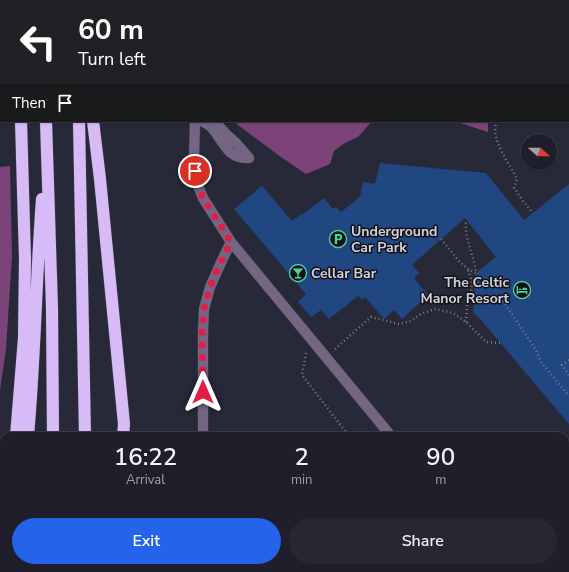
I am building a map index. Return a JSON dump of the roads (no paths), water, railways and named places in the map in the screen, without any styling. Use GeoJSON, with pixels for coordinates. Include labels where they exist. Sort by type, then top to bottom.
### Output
{"type":"FeatureCollection","features":[{"type":"Feature","properties":{"kind":"highway"},"geometry":{"type":"LineString","coordinates":[[16,432],[24,338],[25,259],[22,122]]}},
{"type":"Feature","properties":{"kind":"highway"},"geometry":{"type":"LineString","coordinates":[[46,122],[52,308],[53,432]]}},
{"type":"Feature","properties":{"kind":"highway"},"geometry":{"type":"LineString","coordinates":[[79,122],[85,432]]}},
{"type":"Feature","properties":{"kind":"highway"},"geometry":{"type":"LineString","coordinates":[[93,122],[101,187],[124,424],[123,432]]}},
{"type":"Feature","properties":{"kind":"highway"},"geometry":{"type":"LineString","coordinates":[[28,432],[46,134]]}},
{"type":"Feature","properties":{"kind":"lane"},"geometry":{"type":"LineString","coordinates":[[195,122],[194,155],[198,186],[203,198],[231,242],[388,432]]}},
{"type":"Feature","properties":{"kind":"lane"},"geometry":{"type":"LineString","coordinates":[[204,122],[211,127],[231,153],[241,159],[249,158],[215,122]]}},
{"type":"Feature","properties":{"kind":"lane"},"geometry":{"type":"LineString","coordinates":[[203,432],[202,332],[204,309],[210,287],[231,242]]}},
{"type":"Feature","properties":{"kind":"place","name":"Underground Car Park"},"geometry":{"type":"Point","coordinates":[338,239]}},
{"type":"Feature","properties":{"kind":"place","name":"Cellar Bar"},"geometry":{"type":"Point","coordinates":[298,273]}},
{"type":"Feature","properties":{"kind":"place","name":"The Celtic Manor Resort"},"geometry":{"type":"Point","coordinates":[522,290]}}]}
